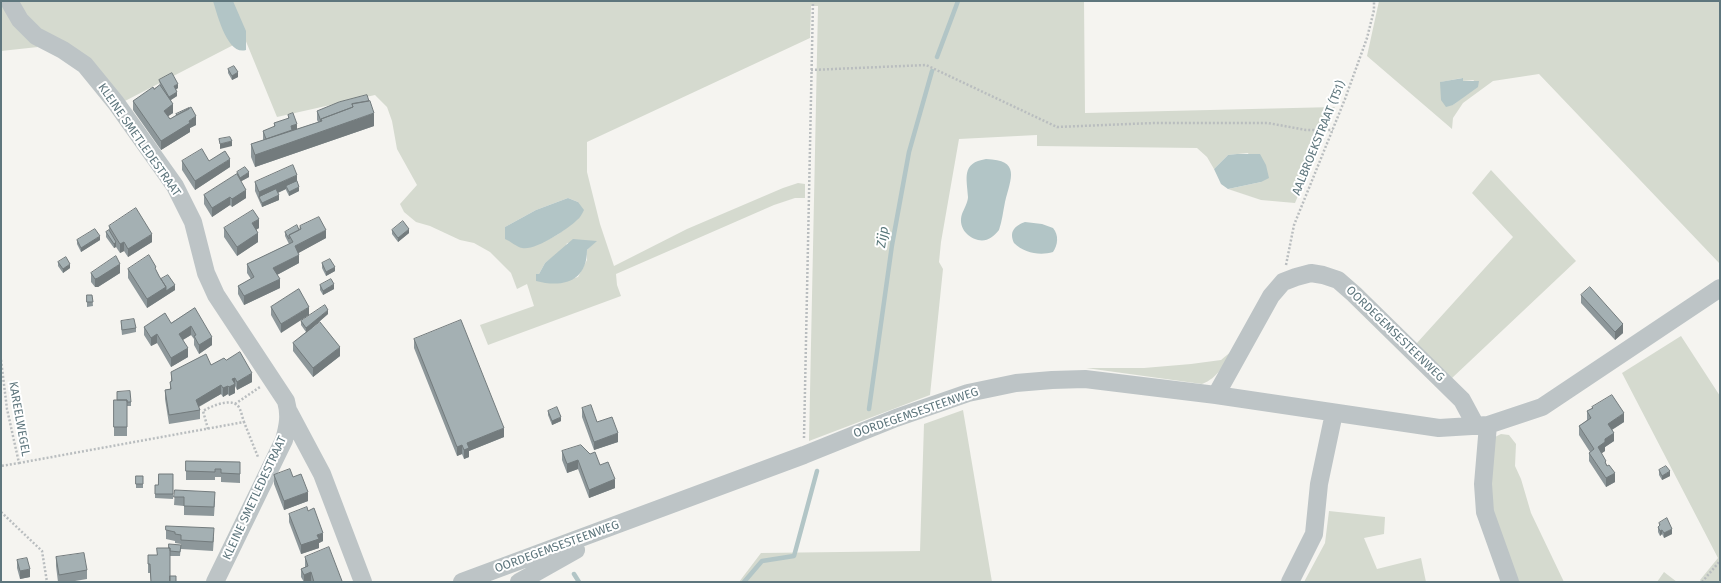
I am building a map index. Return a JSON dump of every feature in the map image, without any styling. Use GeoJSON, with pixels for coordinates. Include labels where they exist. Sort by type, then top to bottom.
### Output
{"type":"FeatureCollection","features":[{"type":"Feature","properties":{"kind":"street","name":"KLEINE SMETLEDESTRAAT"},"geometry":{"type":"LineString","coordinates":[[9,1],[20,20],[36,36],[63,50],[85,65],[116,103],[170,180],[193,222],[206,273],[216,295],[286,401],[289,412],[322,474],[362,582]]}},
{"type":"Feature","properties":{"kind":"street","name":"OORDEGEMSESTEENWEG"},"geometry":{"type":"LineString","coordinates":[[1283,282],[1311,273],[1338,280],[1462,400],[1482,425]]}},
{"type":"Feature","properties":{"kind":"street"},"geometry":{"type":"LineString","coordinates":[[1216,395],[1271,296],[1283,282]]}},
{"type":"Feature","properties":{"kind":"street","name":"OORDEGEMSESTEENWEG"},"geometry":{"type":"LineString","coordinates":[[462,582],[804,455],[903,416],[968,394],[1016,383],[1085,379],[1216,395],[1439,428],[1482,425],[1515,417],[1542,407],[1720,288]]}},
{"type":"Feature","properties":{"kind":"street","name":"KLEINE SMETLEDESTRAAT"},"geometry":{"type":"LineString","coordinates":[[215,582],[284,440],[288,426],[289,412]]}},
{"type":"Feature","properties":{"kind":"street"},"geometry":{"type":"LineString","coordinates":[[1290,582],[1314,534],[1319,484],[1334,413]]}},
{"type":"Feature","properties":{"kind":"street"},"geometry":{"type":"LineString","coordinates":[[1482,425],[1482,484],[1485,512],[1510,582]]}},
{"type":"Feature","properties":{"kind":"street","name":"OORDEGEMSESTEENWEG"},"geometry":{"type":"LineString","coordinates":[[520,582],[630,520]]}},
{"type":"Feature","properties":{"kind":"path"},"geometry":{"type":"LineString","coordinates":[[804,455],[813,1]]}},
{"type":"Feature","properties":{"kind":"path","name":"AALBROEKSTRAAT (T51)"},"geometry":{"type":"LineString","coordinates":[[1283,282],[1294,225],[1333,130],[1367,38],[1374,10],[1374,1]]}},
{"type":"Feature","properties":{"kind":"path"},"geometry":{"type":"LineString","coordinates":[[812,70],[926,65],[1057,127],[1154,123],[1268,123],[1306,130],[1333,130]]}},
{"type":"Feature","properties":{"kind":"path","name":"KAREELWEGEL"},"geometry":{"type":"LineString","coordinates":[[1,360],[7,409],[19,463],[1,466]]}},
{"type":"Feature","properties":{"kind":"path"},"geometry":{"type":"LineString","coordinates":[[235,404],[272,379]]}},
{"type":"Feature","properties":{"kind":"path"},"geometry":{"type":"LineString","coordinates":[[208,429],[203,411],[227,403],[238,405],[255,452],[269,469]]}},
{"type":"Feature","properties":{"kind":"path"},"geometry":{"type":"LineString","coordinates":[[19,463],[244,422]]}},
{"type":"Feature","properties":{"kind":"path"},"geometry":{"type":"LineString","coordinates":[[1,512],[42,552],[47,582]]}},
{"type":"Feature","properties":{"kind":"path"},"geometry":{"type":"LineString","coordinates":[[1702,582],[1720,561]]}},
{"type":"Feature","properties":{"kind":"shaded area"},"geometry":{"type":"Polygon","coordinates":[[[1,1],[38,47],[1,51],[1,1]]]}},
{"type":"Feature","properties":{"kind":"shaded area"},"geometry":{"type":"Polygon","coordinates":[[[17,1],[1084,1],[1085,113],[1335,107],[1295,203],[1261,200],[1228,189],[1261,182],[1248,153],[1228,155],[1214,169],[1207,157],[1197,148],[1037,146],[1037,135],[959,139],[941,242],[939,262],[943,269],[930,395],[809,441],[818,6],[811,6],[810,38],[587,142],[587,172],[600,224],[614,266],[687,229],[783,188],[798,183],[805,184],[805,198],[795,198],[774,205],[616,274],[617,285],[621,296],[488,345],[480,325],[534,306],[527,284],[517,289],[511,273],[490,252],[474,243],[460,240],[430,226],[416,222],[404,212],[400,204],[417,185],[397,149],[392,121],[387,107],[375,95],[277,117],[245,39],[125,101],[32,22],[17,1]],[[568,198],[536,210],[505,227],[522,248],[532,246],[546,240],[558,234],[566,227],[578,202],[568,198]],[[596,241],[567,243],[565,248],[545,263],[539,274],[570,279],[578,277],[587,260],[587,250],[596,241]]]}},
{"type":"Feature","properties":{"kind":"shaded area"},"geometry":{"type":"Polygon","coordinates":[[[213,1],[233,1],[246,31],[246,50],[239,50],[233,47],[228,40],[220,23],[213,1]]]}},
{"type":"Feature","properties":{"kind":"shaded area"},"geometry":{"type":"Polygon","coordinates":[[[1379,1],[1720,1],[1720,264],[1539,74],[1493,81],[1463,103],[1453,118],[1452,129],[1367,56],[1379,1]],[[1462,78],[1441,82],[1453,105],[1464,96],[1474,80],[1463,81],[1462,78]]]}},
{"type":"Feature","properties":{"kind":"shaded area"},"geometry":{"type":"Polygon","coordinates":[[[1463,78],[1463,81],[1479,81],[1478,87],[1453,105],[1446,107],[1441,100],[1440,82],[1463,78]]]}},
{"type":"Feature","properties":{"kind":"shaded area"},"geometry":{"type":"Polygon","coordinates":[[[1260,154],[1266,165],[1269,178],[1261,182],[1228,189],[1221,184],[1214,169],[1228,155],[1260,154]]]}},
{"type":"Feature","properties":{"kind":"shaded area"},"geometry":{"type":"Polygon","coordinates":[[[986,159],[997,160],[1005,163],[1011,172],[1011,178],[999,230],[990,238],[978,240],[967,234],[962,227],[961,218],[968,199],[967,172],[972,164],[986,159]]]}},
{"type":"Feature","properties":{"kind":"shaded area"},"geometry":{"type":"Polygon","coordinates":[[[1491,170],[1576,261],[1451,379],[1416,344],[1513,237],[1472,193],[1491,170]]]}},
{"type":"Feature","properties":{"kind":"shaded area"},"geometry":{"type":"Polygon","coordinates":[[[568,198],[578,202],[584,210],[578,219],[559,234],[543,243],[528,248],[522,248],[505,239],[505,227],[536,210],[568,198]]]}},
{"type":"Feature","properties":{"kind":"shaded area"},"geometry":{"type":"Polygon","coordinates":[[[1025,222],[1042,224],[1053,228],[1057,240],[1053,252],[1043,254],[1032,253],[1022,249],[1014,243],[1012,233],[1018,225],[1025,222]]]}},
{"type":"Feature","properties":{"kind":"shaded area"},"geometry":{"type":"Polygon","coordinates":[[[573,239],[597,241],[587,250],[586,261],[578,276],[564,283],[555,284],[536,281],[536,274],[539,274],[545,263],[573,239]]]}},
{"type":"Feature","properties":{"kind":"shaded area"},"geometry":{"type":"Polygon","coordinates":[[[1681,336],[1720,396],[1720,582],[1701,582],[1700,580],[1718,558],[1622,373],[1681,336]]]}},
{"type":"Feature","properties":{"kind":"shaded area"},"geometry":{"type":"Polygon","coordinates":[[[1233,350],[1216,374],[1202,384],[1086,368],[1144,368],[1191,364],[1221,360],[1233,350]]]}},
{"type":"Feature","properties":{"kind":"shaded area"},"geometry":{"type":"Polygon","coordinates":[[[963,410],[992,582],[739,582],[761,553],[920,551],[924,424],[963,410]]]}},
{"type":"Feature","properties":{"kind":"shaded area"},"geometry":{"type":"Polygon","coordinates":[[[1501,434],[1509,435],[1516,444],[1515,466],[1521,479],[1531,513],[1564,582],[1516,582],[1490,512],[1493,438],[1501,434]]]}},
{"type":"Feature","properties":{"kind":"shaded area"},"geometry":{"type":"Polygon","coordinates":[[[1329,511],[1385,517],[1384,534],[1364,538],[1377,569],[1421,558],[1426,582],[1304,582],[1325,543],[1329,511]]]}},
{"type":"Feature","properties":{"kind":"shaded area"},"geometry":{"type":"Polygon","coordinates":[[[1664,572],[1677,582],[1657,582],[1664,572]]]}},
{"type":"Feature","properties":{"kind":"building"},"geometry":{"type":"Polygon","coordinates":[[[234,66],[238,72],[232,76],[228,69],[234,66]]]}},
{"type":"Feature","properties":{"kind":"building"},"geometry":{"type":"Polygon","coordinates":[[[172,73],[178,84],[174,86],[177,92],[169,97],[159,80],[172,73]]]}},
{"type":"Feature","properties":{"kind":"building"},"geometry":{"type":"Polygon","coordinates":[[[160,85],[173,104],[164,111],[170,119],[191,107],[196,116],[189,121],[190,123],[161,141],[133,101],[153,87],[154,89],[160,85]]]}},
{"type":"Feature","properties":{"kind":"building"},"geometry":{"type":"Polygon","coordinates":[[[367,95],[369,101],[352,104],[353,107],[321,119],[321,121],[317,111],[339,102],[367,95]]]}},
{"type":"Feature","properties":{"kind":"building"},"geometry":{"type":"Polygon","coordinates":[[[370,101],[374,113],[255,155],[251,144],[322,121],[321,119],[353,107],[352,104],[370,101]]]}},
{"type":"Feature","properties":{"kind":"building"},"geometry":{"type":"Polygon","coordinates":[[[189,108],[177,115],[176,114],[189,108]]]}},
{"type":"Feature","properties":{"kind":"building"},"geometry":{"type":"Polygon","coordinates":[[[293,113],[297,124],[291,126],[292,130],[266,139],[263,131],[275,126],[274,123],[289,118],[288,115],[293,113]]]}},
{"type":"Feature","properties":{"kind":"building"},"geometry":{"type":"Polygon","coordinates":[[[230,137],[232,141],[220,144],[219,139],[230,137]]]}},
{"type":"Feature","properties":{"kind":"building"},"geometry":{"type":"Polygon","coordinates":[[[202,149],[209,161],[225,151],[230,159],[195,181],[182,161],[202,149]]]}},
{"type":"Feature","properties":{"kind":"building"},"geometry":{"type":"Polygon","coordinates":[[[293,165],[297,175],[259,192],[255,182],[293,165]]]}},
{"type":"Feature","properties":{"kind":"building"},"geometry":{"type":"Polygon","coordinates":[[[245,167],[249,172],[240,178],[237,172],[245,167]]]}},
{"type":"Feature","properties":{"kind":"building"},"geometry":{"type":"Polygon","coordinates":[[[237,174],[246,190],[232,199],[230,197],[212,208],[204,195],[237,174]]]}},
{"type":"Feature","properties":{"kind":"building"},"geometry":{"type":"Polygon","coordinates":[[[297,181],[299,187],[289,192],[286,186],[297,181]]]}},
{"type":"Feature","properties":{"kind":"building"},"geometry":{"type":"Polygon","coordinates":[[[276,189],[279,195],[262,203],[259,197],[276,189]]]}},
{"type":"Feature","properties":{"kind":"building"},"geometry":{"type":"Polygon","coordinates":[[[136,208],[152,234],[128,249],[124,242],[120,244],[109,226],[136,208]]]}},
{"type":"Feature","properties":{"kind":"building"},"geometry":{"type":"Polygon","coordinates":[[[253,210],[259,219],[252,223],[258,233],[237,247],[224,228],[253,210]]]}},
{"type":"Feature","properties":{"kind":"building"},"geometry":{"type":"Polygon","coordinates":[[[319,217],[326,230],[295,246],[299,255],[273,268],[280,279],[244,296],[238,286],[254,277],[247,264],[293,242],[289,235],[301,229],[300,226],[319,217]]]}},
{"type":"Feature","properties":{"kind":"building"},"geometry":{"type":"Polygon","coordinates":[[[403,221],[409,229],[398,238],[392,230],[403,221]]]}},
{"type":"Feature","properties":{"kind":"building"},"geometry":{"type":"Polygon","coordinates":[[[297,225],[299,230],[289,235],[289,239],[285,232],[297,225]]]}},
{"type":"Feature","properties":{"kind":"building"},"geometry":{"type":"Polygon","coordinates":[[[95,229],[100,236],[81,248],[77,240],[95,229]]]}},
{"type":"Feature","properties":{"kind":"building"},"geometry":{"type":"Polygon","coordinates":[[[109,230],[116,242],[114,244],[106,232],[109,230]]]}},
{"type":"Feature","properties":{"kind":"building"},"geometry":{"type":"Polygon","coordinates":[[[149,255],[166,287],[147,299],[128,269],[149,255]]]}},
{"type":"Feature","properties":{"kind":"building"},"geometry":{"type":"Polygon","coordinates":[[[116,256],[120,264],[95,279],[91,273],[116,256]]]}},
{"type":"Feature","properties":{"kind":"building"},"geometry":{"type":"Polygon","coordinates":[[[66,257],[70,264],[63,269],[58,262],[66,257]]]}},
{"type":"Feature","properties":{"kind":"building"},"geometry":{"type":"Polygon","coordinates":[[[330,259],[335,267],[326,272],[322,263],[330,259]]]}},
{"type":"Feature","properties":{"kind":"building"},"geometry":{"type":"Polygon","coordinates":[[[168,275],[175,285],[166,291],[166,287],[161,279],[168,275]]]}},
{"type":"Feature","properties":{"kind":"building"},"geometry":{"type":"Polygon","coordinates":[[[331,279],[334,284],[323,291],[320,285],[331,279]]]}},
{"type":"Feature","properties":{"kind":"building"},"geometry":{"type":"Polygon","coordinates":[[[1590,287],[1623,324],[1615,332],[1581,295],[1590,287]]]}},
{"type":"Feature","properties":{"kind":"building"},"geometry":{"type":"Polygon","coordinates":[[[299,289],[309,307],[281,324],[271,307],[299,289]]]}},
{"type":"Feature","properties":{"kind":"building"},"geometry":{"type":"Polygon","coordinates":[[[87,295],[92,295],[93,302],[87,302],[87,295]]]}},
{"type":"Feature","properties":{"kind":"building"},"geometry":{"type":"Polygon","coordinates":[[[325,305],[328,310],[306,328],[301,321],[325,305]]]}},
{"type":"Feature","properties":{"kind":"building"},"geometry":{"type":"Polygon","coordinates":[[[195,308],[212,337],[199,345],[191,326],[179,334],[188,348],[171,358],[157,334],[151,338],[144,327],[165,313],[171,323],[195,308]]]}},
{"type":"Feature","properties":{"kind":"building"},"geometry":{"type":"Polygon","coordinates":[[[134,319],[136,328],[122,330],[121,321],[134,319]]]}},
{"type":"Feature","properties":{"kind":"building"},"geometry":{"type":"Polygon","coordinates":[[[461,320],[504,428],[467,443],[469,448],[464,450],[462,445],[457,447],[414,339],[461,320]]]}},
{"type":"Feature","properties":{"kind":"building"},"geometry":{"type":"Polygon","coordinates":[[[320,322],[340,347],[313,368],[293,343],[320,322]]]}},
{"type":"Feature","properties":{"kind":"building"},"geometry":{"type":"Polygon","coordinates":[[[240,352],[252,373],[237,382],[235,378],[232,379],[235,384],[223,388],[221,385],[196,400],[200,410],[169,415],[165,390],[171,389],[171,372],[206,354],[211,365],[224,358],[226,360],[240,352]]]}},
{"type":"Feature","properties":{"kind":"building"},"geometry":{"type":"Polygon","coordinates":[[[130,391],[131,402],[127,402],[127,400],[117,400],[117,392],[130,391]]]}},
{"type":"Feature","properties":{"kind":"building"},"geometry":{"type":"Polygon","coordinates":[[[1612,395],[1624,413],[1608,424],[1614,433],[1605,439],[1605,442],[1598,447],[1606,461],[1607,466],[1609,465],[1615,473],[1606,478],[1589,453],[1594,449],[1579,426],[1591,418],[1587,411],[1612,395]]]}},
{"type":"Feature","properties":{"kind":"building"},"geometry":{"type":"Polygon","coordinates":[[[114,400],[127,400],[127,427],[114,427],[114,400]]]}},
{"type":"Feature","properties":{"kind":"building"},"geometry":{"type":"Polygon","coordinates":[[[591,405],[597,422],[612,417],[618,433],[594,442],[582,408],[591,405]]]}},
{"type":"Feature","properties":{"kind":"building"},"geometry":{"type":"Polygon","coordinates":[[[557,407],[561,417],[552,421],[548,411],[557,407]]]}},
{"type":"Feature","properties":{"kind":"building"},"geometry":{"type":"Polygon","coordinates":[[[581,445],[590,454],[595,452],[600,465],[608,462],[615,479],[589,490],[578,460],[567,464],[562,451],[581,445]]]}},
{"type":"Feature","properties":{"kind":"building"},"geometry":{"type":"Polygon","coordinates":[[[186,461],[240,462],[240,474],[221,473],[221,469],[215,469],[215,472],[186,471],[186,461]]]}},
{"type":"Feature","properties":{"kind":"building"},"geometry":{"type":"Polygon","coordinates":[[[1666,466],[1670,471],[1662,476],[1659,470],[1666,466]]]}},
{"type":"Feature","properties":{"kind":"building"},"geometry":{"type":"Polygon","coordinates":[[[290,469],[293,477],[301,474],[308,492],[284,501],[274,475],[290,469]]]}},
{"type":"Feature","properties":{"kind":"building"},"geometry":{"type":"Polygon","coordinates":[[[159,474],[173,474],[173,494],[155,494],[155,485],[158,485],[159,474]]]}},
{"type":"Feature","properties":{"kind":"building"},"geometry":{"type":"Polygon","coordinates":[[[136,476],[143,476],[143,484],[136,484],[136,476]]]}},
{"type":"Feature","properties":{"kind":"building"},"geometry":{"type":"Polygon","coordinates":[[[175,490],[215,492],[214,507],[184,506],[184,497],[174,497],[175,490]]]}},
{"type":"Feature","properties":{"kind":"building"},"geometry":{"type":"Polygon","coordinates":[[[307,507],[308,511],[314,508],[323,533],[317,535],[319,539],[301,545],[289,514],[307,507]]]}},
{"type":"Feature","properties":{"kind":"building"},"geometry":{"type":"Polygon","coordinates":[[[1667,518],[1672,529],[1664,533],[1662,530],[1660,531],[1658,527],[1660,525],[1659,523],[1667,518]]]}},
{"type":"Feature","properties":{"kind":"building"},"geometry":{"type":"Polygon","coordinates":[[[166,526],[214,528],[213,542],[181,540],[181,535],[166,530],[166,526]]]}},
{"type":"Feature","properties":{"kind":"building"},"geometry":{"type":"Polygon","coordinates":[[[169,544],[181,545],[180,552],[170,551],[169,544]]]}},
{"type":"Feature","properties":{"kind":"building"},"geometry":{"type":"Polygon","coordinates":[[[329,547],[342,581],[314,582],[311,572],[304,575],[301,569],[308,566],[305,557],[329,547]]]}},
{"type":"Feature","properties":{"kind":"building"},"geometry":{"type":"Polygon","coordinates":[[[157,548],[170,548],[170,582],[151,582],[148,555],[157,555],[157,548]]]}},
{"type":"Feature","properties":{"kind":"building"},"geometry":{"type":"Polygon","coordinates":[[[84,553],[87,570],[59,575],[56,557],[84,553]]]}},
{"type":"Feature","properties":{"kind":"building"},"geometry":{"type":"Polygon","coordinates":[[[27,558],[30,569],[20,571],[17,560],[27,558]]]}},
{"type":"Feature","properties":{"kind":"building"},"geometry":{"type":"Polygon","coordinates":[[[170,576],[176,576],[176,582],[170,582],[170,576]]]}},
{"type":"Feature","properties":{"kind":"waterway","name":"Zijp"},"geometry":{"type":"LineString","coordinates":[[937,57],[958,1]]}},
{"type":"Feature","properties":{"kind":"waterway","name":"Zijp"},"geometry":{"type":"LineString","coordinates":[[869,409],[892,245],[909,152],[932,71]]}},
{"type":"Feature","properties":{"kind":"waterway","name":"Zijp"},"geometry":{"type":"LineString","coordinates":[[744,582],[762,561],[794,556],[817,471]]}},
{"type":"Feature","properties":{"kind":"waterway","name":"Zijp"},"geometry":{"type":"LineString","coordinates":[[574,574],[579,582]]}}]}
